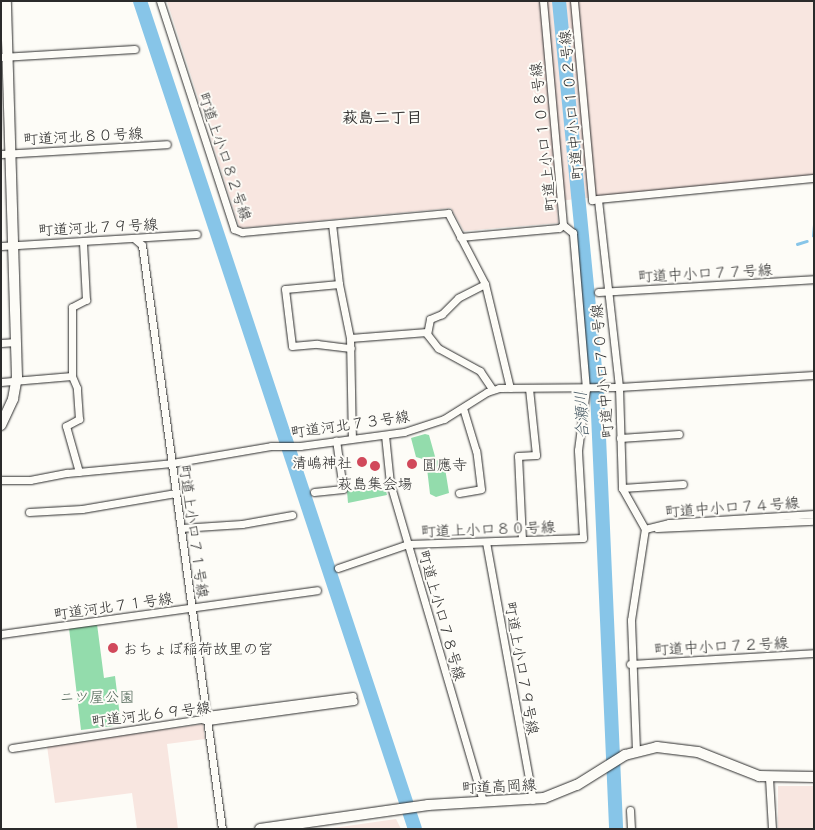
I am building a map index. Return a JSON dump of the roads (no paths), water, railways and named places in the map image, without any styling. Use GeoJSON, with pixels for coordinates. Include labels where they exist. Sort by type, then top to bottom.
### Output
{"type":"FeatureCollection","features":[{"type":"Feature","properties":{"kind":"street"},"geometry":{"type":"LineString","coordinates":[[1,425],[13,399],[17,380],[13,245],[6,154],[4,57],[6,1]]}},
{"type":"Feature","properties":{"kind":"street","name":"町道上小口８２号線"},"geometry":{"type":"LineString","coordinates":[[160,1],[234,229],[242,232],[448,213],[460,237]]}},
{"type":"Feature","properties":{"kind":"street","name":"町道上小口１０８号線"},"geometry":{"type":"LineString","coordinates":[[460,237],[559,228],[563,225],[543,1]]}},
{"type":"Feature","properties":{"kind":"street","name":"町道中小口１０２号線"},"geometry":{"type":"LineString","coordinates":[[574,1],[592,200],[598,199]]}},
{"type":"Feature","properties":{"kind":"street"},"geometry":{"type":"LineString","coordinates":[[4,57],[136,49]]}},
{"type":"Feature","properties":{"kind":"street","name":"町道河北８０号線"},"geometry":{"type":"LineString","coordinates":[[6,154],[167,144]]}},
{"type":"Feature","properties":{"kind":"street"},"geometry":{"type":"LineString","coordinates":[[598,199],[814,178]]}},
{"type":"Feature","properties":{"kind":"street","name":"町道中小口７０号線"},"geometry":{"type":"LineString","coordinates":[[598,199],[619,388],[622,488],[645,529]]}},
{"type":"Feature","properties":{"kind":"street"},"geometry":{"type":"LineString","coordinates":[[332,224],[339,284],[351,348],[352,438]]}},
{"type":"Feature","properties":{"kind":"street"},"geometry":{"type":"LineString","coordinates":[[563,225],[573,233],[587,388]]}},
{"type":"Feature","properties":{"kind":"street","name":"町道河北７９号線"},"geometry":{"type":"LineString","coordinates":[[1,246],[197,234]]}},
{"type":"Feature","properties":{"kind":"street"},"geometry":{"type":"LineString","coordinates":[[460,237],[485,284],[510,388]]}},
{"type":"Feature","properties":{"kind":"street","name":"町道上小口７１号線"},"geometry":{"type":"LineString","coordinates":[[135,239],[142,245],[222,829]]}},
{"type":"Feature","properties":{"kind":"street"},"geometry":{"type":"LineString","coordinates":[[79,472],[66,430],[68,423],[79,419],[77,388],[72,376],[72,307],[86,300],[83,242]]}},
{"type":"Feature","properties":{"kind":"street","name":"町道中小口７７号線"},"geometry":{"type":"LineString","coordinates":[[598,292],[814,279]]}},
{"type":"Feature","properties":{"kind":"street"},"geometry":{"type":"LineString","coordinates":[[339,284],[286,289],[292,346],[317,344],[351,348]]}},
{"type":"Feature","properties":{"kind":"street"},"geometry":{"type":"LineString","coordinates":[[485,284],[458,298],[442,314],[430,319],[427,332],[438,348],[480,371],[492,389],[619,388],[814,375]]}},
{"type":"Feature","properties":{"kind":"street"},"geometry":{"type":"LineString","coordinates":[[350,338],[427,332]]}},
{"type":"Feature","properties":{"kind":"street"},"geometry":{"type":"LineString","coordinates":[[1,342],[16,342]]}},
{"type":"Feature","properties":{"kind":"street"},"geometry":{"type":"LineString","coordinates":[[1,382],[72,376]]}},
{"type":"Feature","properties":{"kind":"street"},"geometry":{"type":"LineString","coordinates":[[522,540],[518,456],[536,454],[529,388]]}},
{"type":"Feature","properties":{"kind":"street","name":"町道上小口８０号線"},"geometry":{"type":"LineString","coordinates":[[338,568],[408,544],[583,538],[578,450],[587,388]]}},
{"type":"Feature","properties":{"kind":"street","name":"町道河北７３号線"},"geometry":{"type":"LineString","coordinates":[[1,480],[30,480],[79,472],[172,463],[278,446],[294,446],[385,434],[424,426],[463,408],[492,389]]}},
{"type":"Feature","properties":{"kind":"street"},"geometry":{"type":"LineString","coordinates":[[459,493],[481,489],[476,451],[463,408]]}},
{"type":"Feature","properties":{"kind":"street","name":"町道上小口７８号線"},"geometry":{"type":"LineString","coordinates":[[385,434],[390,483],[483,801]]}},
{"type":"Feature","properties":{"kind":"street"},"geometry":{"type":"LineString","coordinates":[[620,438],[679,434]]}},
{"type":"Feature","properties":{"kind":"street"},"geometry":{"type":"LineString","coordinates":[[314,492],[344,489],[336,440]]}},
{"type":"Feature","properties":{"kind":"street"},"geometry":{"type":"LineString","coordinates":[[622,488],[683,484]]}},
{"type":"Feature","properties":{"kind":"street"},"geometry":{"type":"LineString","coordinates":[[29,512],[82,509],[176,493]]}},
{"type":"Feature","properties":{"kind":"street","name":"町道中小口７４号線"},"geometry":{"type":"LineString","coordinates":[[645,529],[669,523],[814,514]]}},
{"type":"Feature","properties":{"kind":"street"},"geometry":{"type":"LineString","coordinates":[[181,528],[242,524],[292,515]]}},
{"type":"Feature","properties":{"kind":"street","name":"町道中小口７４号線"},"geometry":{"type":"LineString","coordinates":[[653,527],[669,530],[814,521]]}},
{"type":"Feature","properties":{"kind":"street"},"geometry":{"type":"LineString","coordinates":[[636,751],[630,664],[631,620],[645,529]]}},
{"type":"Feature","properties":{"kind":"street","name":"町道上小口７９号線"},"geometry":{"type":"LineString","coordinates":[[486,542],[533,800]]}},
{"type":"Feature","properties":{"kind":"street","name":"町道河北７１号線"},"geometry":{"type":"LineString","coordinates":[[1,634],[317,590]]}},
{"type":"Feature","properties":{"kind":"street","name":"町道中小口７２号線"},"geometry":{"type":"LineString","coordinates":[[630,664],[814,653]]}},
{"type":"Feature","properties":{"kind":"street","name":"町道河北６９号線"},"geometry":{"type":"LineString","coordinates":[[12,748],[354,698]]}},
{"type":"Feature","properties":{"kind":"street","name":"町道高岡線"},"geometry":{"type":"LineString","coordinates":[[260,829],[404,808],[483,801],[533,800],[569,789],[625,755],[636,751],[668,747],[689,750],[739,771],[769,778],[814,777]]}},
{"type":"Feature","properties":{"kind":"street"},"geometry":{"type":"LineString","coordinates":[[769,778],[772,829]]}},
{"type":"Feature","properties":{"kind":"street"},"geometry":{"type":"LineString","coordinates":[[630,810],[631,829]]}},
{"type":"Feature","properties":{"kind":"waterway"},"geometry":{"type":"LineString","coordinates":[[140,1],[415,829]]}},
{"type":"Feature","properties":{"kind":"waterway","name":"合瀬川"},"geometry":{"type":"LineString","coordinates":[[559,1],[597,391],[616,829]]}},
{"type":"Feature","properties":{"kind":"waterway"},"geometry":{"type":"LineString","coordinates":[[813,236],[814,225]]}},
{"type":"Feature","properties":{"kind":"waterway"},"geometry":{"type":"LineString","coordinates":[[797,244],[807,241]]}},
{"type":"Feature","properties":{"kind":"place","name":"清嶋神社"},"geometry":{"type":"Point","coordinates":[362,462]}},
{"type":"Feature","properties":{"kind":"place","name":"圓應寺"},"geometry":{"type":"Point","coordinates":[412,464]}},
{"type":"Feature","properties":{"kind":"place","name":"萩島集会場"},"geometry":{"type":"Point","coordinates":[375,466]}},
{"type":"Feature","properties":{"kind":"place","name":"おちょぼ稲荷故里の宮"},"geometry":{"type":"Point","coordinates":[113,648]}},
{"type":"Feature","properties":{"kind":"district","name":"萩島二丁目"},"geometry":{"type":"Point","coordinates":[382,116]}},
{"type":"Feature","properties":{"kind":"park label","name":"ニツ屋公園"},"geometry":{"type":"Point","coordinates":[97,696]}}]}
